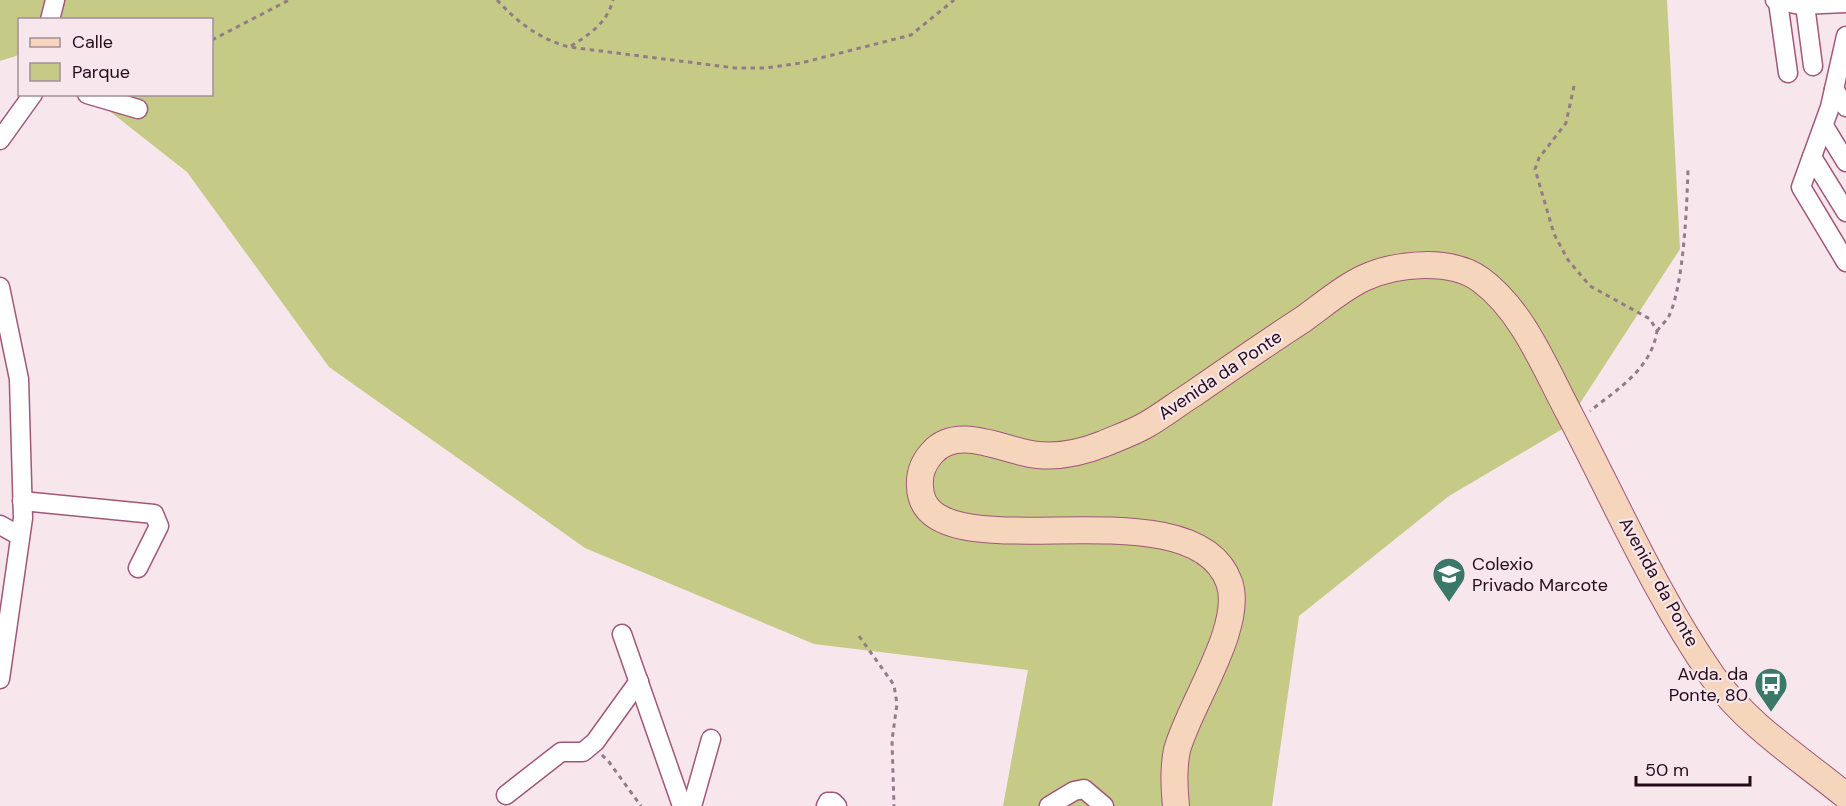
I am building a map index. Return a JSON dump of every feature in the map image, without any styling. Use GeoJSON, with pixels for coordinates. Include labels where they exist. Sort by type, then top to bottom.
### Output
{"type":"FeatureCollection","features":[{"type":"Feature","properties":{"kind":"street"},"geometry":{"type":"LineString","coordinates":[[50,18],[55,0]]}},
{"type":"Feature","properties":{"kind":"street"},"geometry":{"type":"LineString","coordinates":[[1788,73],[1776,1],[1805,5],[1846,3]]}},
{"type":"Feature","properties":{"kind":"street"},"geometry":{"type":"LineString","coordinates":[[1805,5],[1813,66]]}},
{"type":"Feature","properties":{"kind":"street"},"geometry":{"type":"LineString","coordinates":[[1846,36],[1824,126],[1801,187],[1846,262]]}},
{"type":"Feature","properties":{"kind":"street"},"geometry":{"type":"LineString","coordinates":[[1834,89],[1846,107]]}},
{"type":"Feature","properties":{"kind":"street"},"geometry":{"type":"LineString","coordinates":[[0,140],[32,96]]}},
{"type":"Feature","properties":{"kind":"street"},"geometry":{"type":"LineString","coordinates":[[94,96],[138,109]]}},
{"type":"Feature","properties":{"kind":"street"},"geometry":{"type":"LineString","coordinates":[[1824,126],[1846,162]]}},
{"type":"Feature","properties":{"kind":"street"},"geometry":{"type":"LineString","coordinates":[[1812,157],[1846,212]]}},
{"type":"Feature","properties":{"kind":"street","name":"Avenida da Ponte"},"geometry":{"type":"LineString","coordinates":[[1176,806],[1173,779],[1178,748],[1226,631],[1232,609],[1232,589],[1225,572],[1197,548],[1159,534],[1137,530],[1005,531],[963,526],[944,520],[930,510],[921,496],[921,469],[929,456],[942,443],[958,438],[1040,455],[1088,450],[1145,425],[1364,277],[1419,264],[1450,267],[1478,277],[1498,295],[1532,341],[1673,613],[1716,680],[1756,724],[1846,796]]}},
{"type":"Feature","properties":{"kind":"street"},"geometry":{"type":"LineString","coordinates":[[0,287],[19,379],[22,501],[20,536],[0,679]]}},
{"type":"Feature","properties":{"kind":"street"},"geometry":{"type":"LineString","coordinates":[[22,501],[154,514],[159,526],[138,568]]}},
{"type":"Feature","properties":{"kind":"street"},"geometry":{"type":"LineString","coordinates":[[0,525],[20,536]]}},
{"type":"Feature","properties":{"kind":"street"},"geometry":{"type":"LineString","coordinates":[[622,634],[682,806]]}},
{"type":"Feature","properties":{"kind":"street"},"geometry":{"type":"LineString","coordinates":[[506,795],[561,752],[583,752],[590,746],[639,681]]}},
{"type":"Feature","properties":{"kind":"street"},"geometry":{"type":"LineString","coordinates":[[693,806],[711,739]]}},
{"type":"Feature","properties":{"kind":"street"},"geometry":{"type":"LineString","coordinates":[[1049,806],[1074,790],[1084,789],[1104,806]]}},
{"type":"Feature","properties":{"kind":"street"},"geometry":{"type":"LineString","coordinates":[[825,806],[828,802],[833,802],[837,806]]}},
{"type":"Feature","properties":{"kind":"path"},"geometry":{"type":"LineString","coordinates":[[213,39],[289,0]]}},
{"type":"Feature","properties":{"kind":"path"},"geometry":{"type":"LineString","coordinates":[[497,0],[528,29],[550,42],[569,47],[735,68],[765,68],[801,63],[911,34],[928,23],[954,0]]}},
{"type":"Feature","properties":{"kind":"path"},"geometry":{"type":"LineString","coordinates":[[569,47],[595,30],[609,14],[613,0]]}},
{"type":"Feature","properties":{"kind":"path"},"geometry":{"type":"LineString","coordinates":[[1574,86],[1566,123],[1539,158],[1535,170],[1554,234],[1568,260],[1590,286],[1650,319],[1658,331]]}},
{"type":"Feature","properties":{"kind":"path"},"geometry":{"type":"LineString","coordinates":[[1574,423],[1635,375],[1654,348],[1658,331],[1669,316],[1677,284],[1687,207],[1688,168]]}},
{"type":"Feature","properties":{"kind":"path"},"geometry":{"type":"LineString","coordinates":[[859,636],[894,685],[897,704],[892,740],[894,806]]}},
{"type":"Feature","properties":{"kind":"path"},"geometry":{"type":"LineString","coordinates":[[590,746],[609,762],[641,806]]}},
{"type":"Feature","properties":{"kind":"green space"},"geometry":{"type":"Polygon","coordinates":[[[0,0],[1667,0],[1680,249],[1564,428],[1449,496],[1299,616],[1272,806],[1003,806],[1028,670],[814,644],[585,548],[329,367],[187,172],[90,96],[213,96],[213,18],[18,18],[18,55],[0,61],[0,0]]]}},
{"type":"Feature","properties":{"kind":"place","name":"Colexio Privado Marcote"},"geometry":{"type":"Point","coordinates":[1449,603]}},
{"type":"Feature","properties":{"kind":"place","name":"Avda. da Ponte, 80"},"geometry":{"type":"Point","coordinates":[1771,713]}}]}
